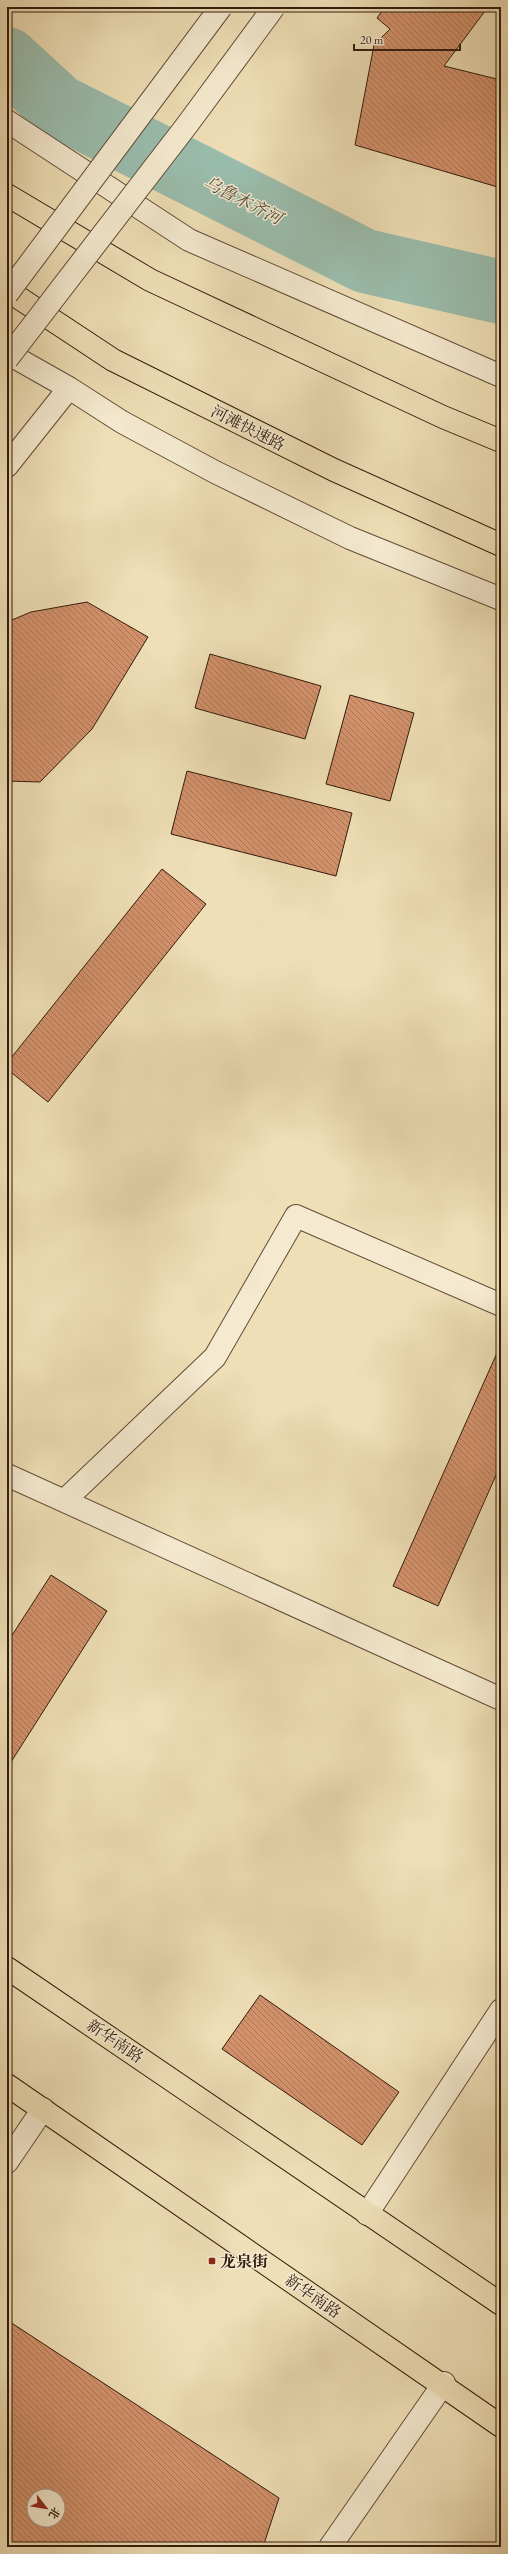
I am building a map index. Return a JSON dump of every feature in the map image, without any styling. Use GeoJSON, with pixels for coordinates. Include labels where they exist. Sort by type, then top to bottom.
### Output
{"type":"FeatureCollection","features":[{"type":"Feature","properties":{"kind":"main road"},"geometry":{"type":"LineString","coordinates":[[7,195],[150,280],[436,414],[501,441]]}},
{"type":"Feature","properties":{"kind":"main road","name":"河滩快速路"},"geometry":{"type":"LineString","coordinates":[[7,290],[113,360],[334,470],[501,545]]}},
{"type":"Feature","properties":{"kind":"main road","name":"新华南路"},"geometry":{"type":"LineString","coordinates":[[7,1968],[501,2304]]}},
{"type":"Feature","properties":{"kind":"main road","name":"新华南路"},"geometry":{"type":"LineString","coordinates":[[7,2085],[443,2384],[501,2426]]}},
{"type":"Feature","properties":{"kind":"street"},"geometry":{"type":"LineString","coordinates":[[7,294],[221,7]]}},
{"type":"Feature","properties":{"kind":"street"},"geometry":{"type":"LineString","coordinates":[[7,359],[187,125],[274,7]]}},
{"type":"Feature","properties":{"kind":"street"},"geometry":{"type":"LineString","coordinates":[[7,121],[190,240],[501,376]]}},
{"type":"Feature","properties":{"kind":"street"},"geometry":{"type":"LineString","coordinates":[[7,353],[69,388],[122,422],[215,472],[350,538],[501,599]]}},
{"type":"Feature","properties":{"kind":"street"},"geometry":{"type":"LineString","coordinates":[[7,466],[69,388]]}},
{"type":"Feature","properties":{"kind":"street"},"geometry":{"type":"LineString","coordinates":[[65,1500],[215,1357],[296,1216],[501,1305]]}},
{"type":"Feature","properties":{"kind":"street"},"geometry":{"type":"LineString","coordinates":[[7,1475],[501,1699]]}},
{"type":"Feature","properties":{"kind":"street"},"geometry":{"type":"LineString","coordinates":[[367,2214],[501,2010]]}},
{"type":"Feature","properties":{"kind":"street"},"geometry":{"type":"LineString","coordinates":[[7,2162],[43,2109]]}},
{"type":"Feature","properties":{"kind":"street"},"geometry":{"type":"LineString","coordinates":[[330,2547],[443,2384]]}},
{"type":"Feature","properties":{"kind":"building"},"geometry":{"type":"Polygon","coordinates":[[[385,7],[488,7],[444,66],[501,80],[501,188],[355,145],[374,45],[390,29],[377,18],[385,7]]]}},
{"type":"Feature","properties":{"kind":"building"},"geometry":{"type":"Polygon","coordinates":[[[87,602],[148,637],[92,729],[40,782],[7,781],[7,622],[31,612],[87,602]]]}},
{"type":"Feature","properties":{"kind":"building"},"geometry":{"type":"Polygon","coordinates":[[[210,654],[321,686],[305,739],[195,708],[210,654]]]}},
{"type":"Feature","properties":{"kind":"building"},"geometry":{"type":"Polygon","coordinates":[[[350,695],[414,713],[390,801],[326,784],[350,695]]]}},
{"type":"Feature","properties":{"kind":"building"},"geometry":{"type":"Polygon","coordinates":[[[187,771],[352,813],[336,876],[171,834],[187,771]]]}},
{"type":"Feature","properties":{"kind":"building"},"geometry":{"type":"Polygon","coordinates":[[[162,869],[206,904],[48,1102],[7,1069],[7,1063],[162,869]]]}},
{"type":"Feature","properties":{"kind":"building"},"geometry":{"type":"Polygon","coordinates":[[[501,1344],[501,1464],[438,1606],[393,1586],[501,1344]]]}},
{"type":"Feature","properties":{"kind":"building"},"geometry":{"type":"Polygon","coordinates":[[[51,1575],[107,1611],[11,1762],[7,1759],[7,1643],[51,1575]]]}},
{"type":"Feature","properties":{"kind":"building"},"geometry":{"type":"Polygon","coordinates":[[[260,1995],[399,2092],[362,2145],[222,2049],[260,1995]]]}},
{"type":"Feature","properties":{"kind":"building"},"geometry":{"type":"Polygon","coordinates":[[[7,2320],[279,2498],[263,2547],[11,2547],[7,2544],[7,2320]]]}},
{"type":"Feature","properties":{"kind":"waterway","name":"乌鲁木齐河"},"geometry":{"type":"LineString","coordinates":[[7,59],[58,106],[365,261],[501,292]]}},
{"type":"Feature","properties":{"kind":"place","name":"龙泉街"},"geometry":{"type":"Point","coordinates":[212,2261]}}]}
